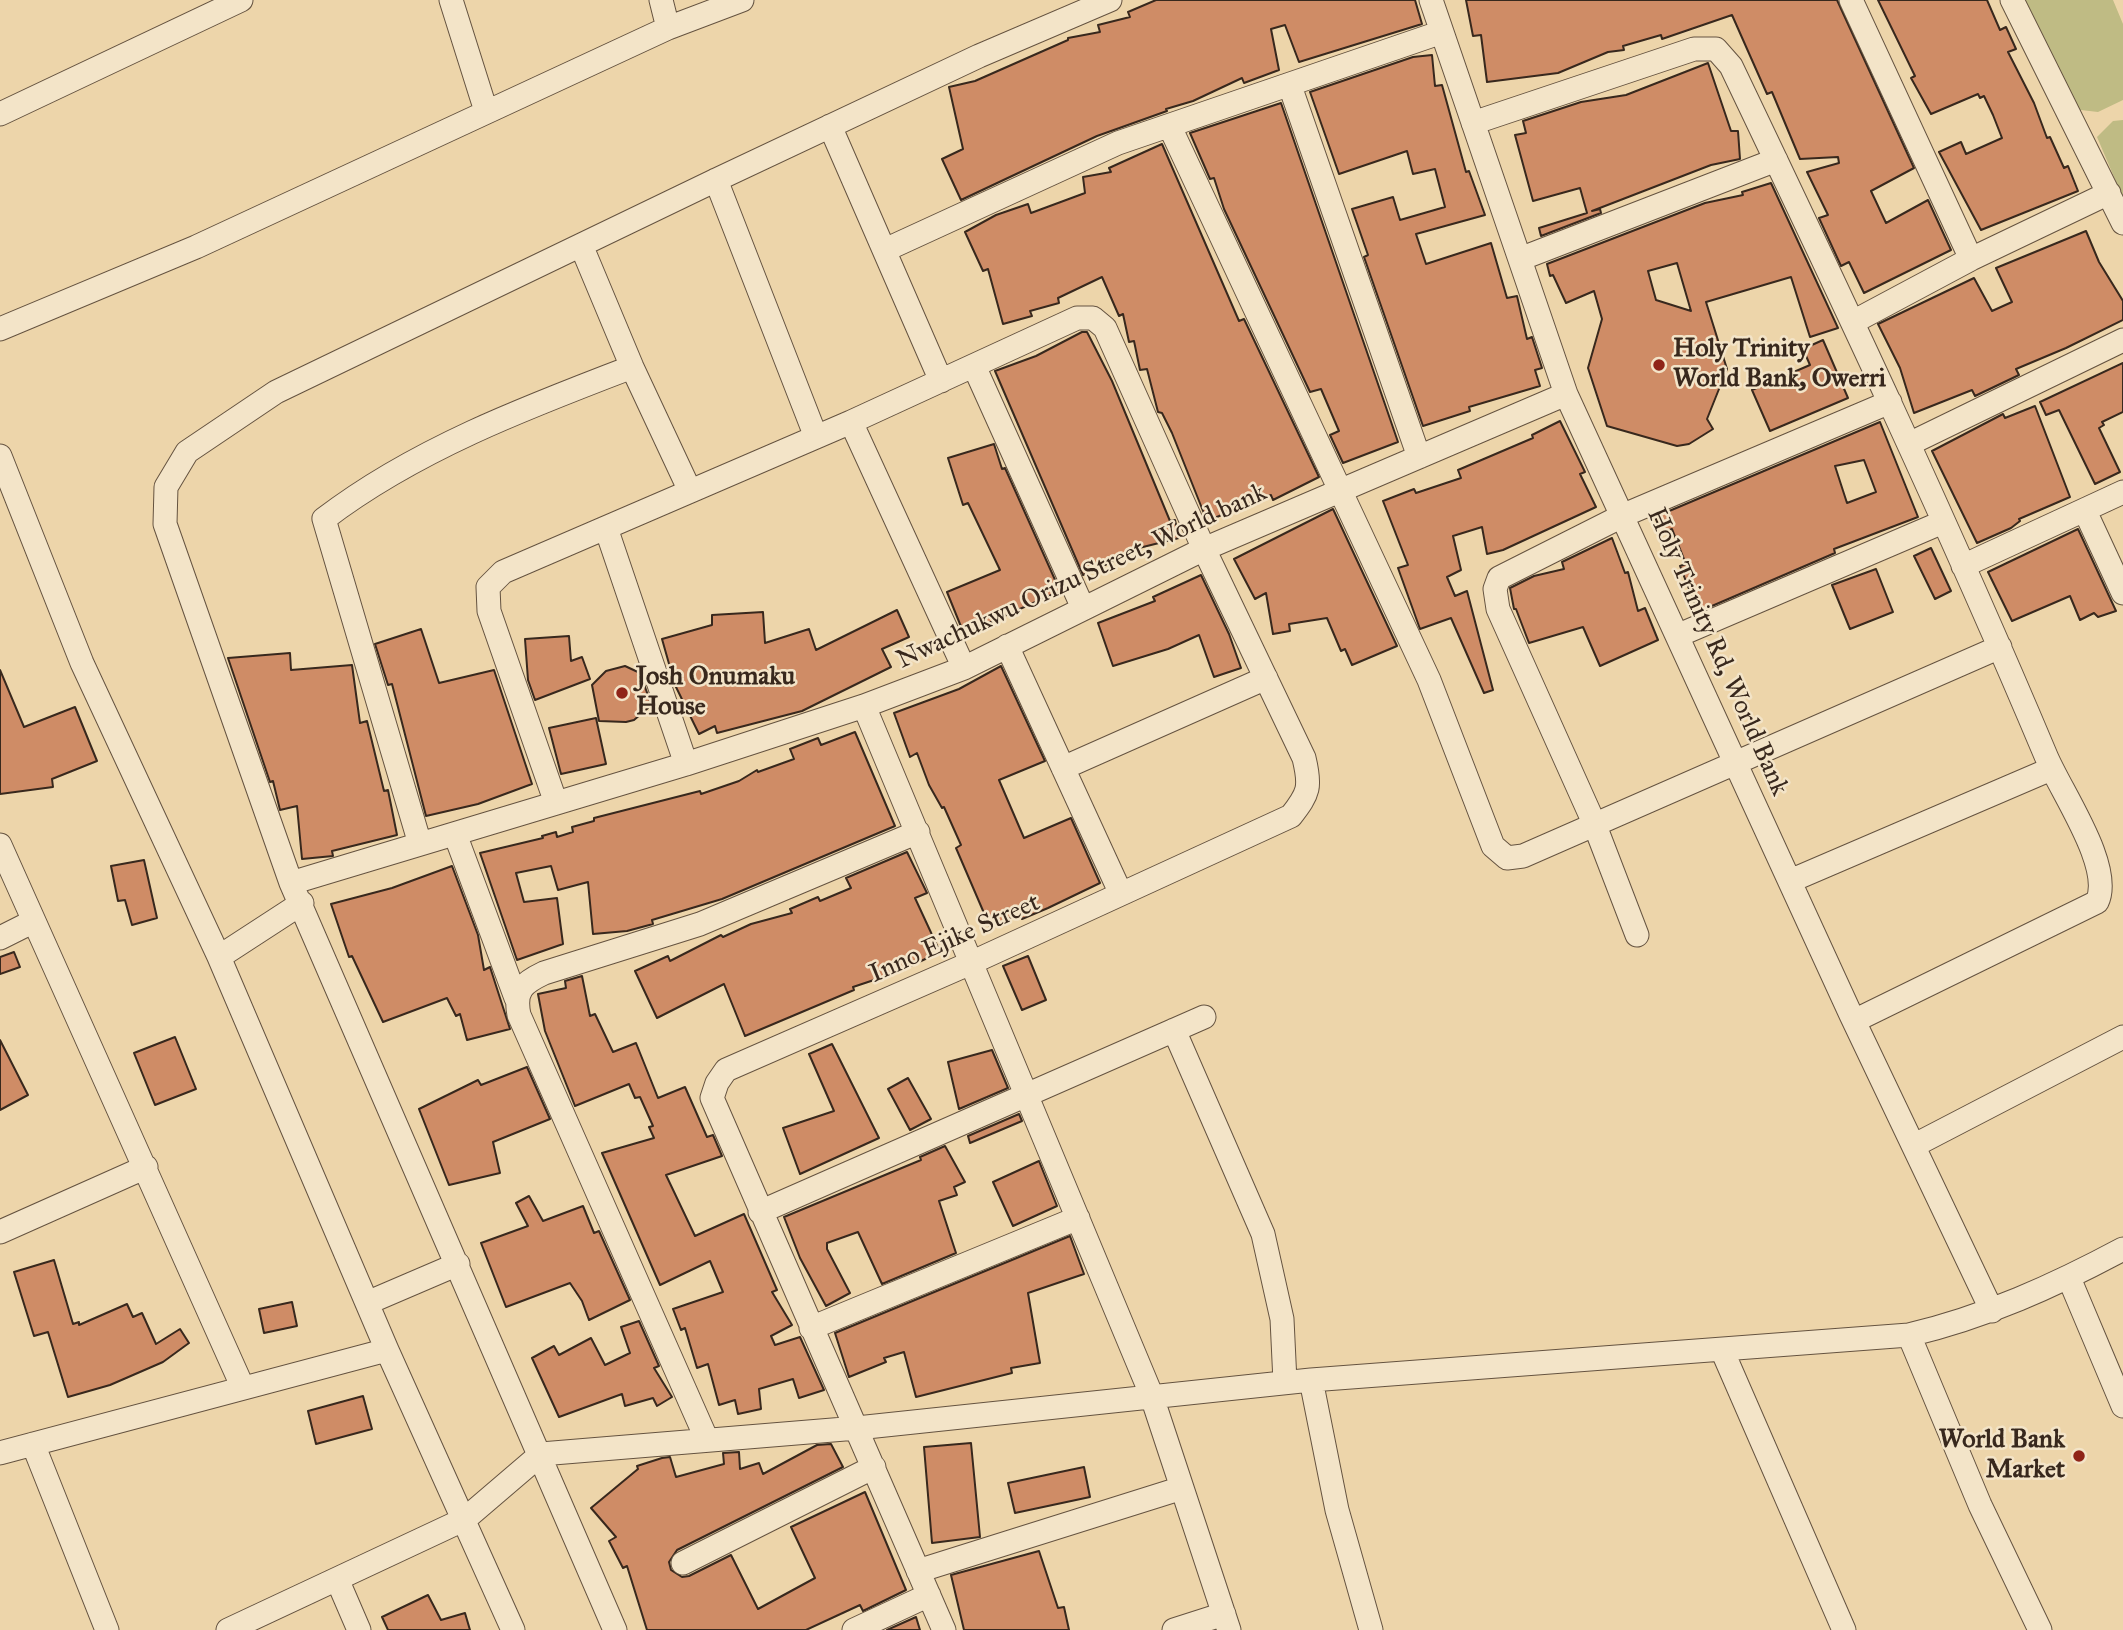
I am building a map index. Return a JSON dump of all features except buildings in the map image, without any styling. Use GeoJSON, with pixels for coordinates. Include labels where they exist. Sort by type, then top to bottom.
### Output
{"type":"FeatureCollection","features":[{"type":"Feature","properties":{"kind":"street"},"geometry":{"type":"LineString","coordinates":[[0,114],[241,0]]}},
{"type":"Feature","properties":{"kind":"street"},"geometry":{"type":"LineString","coordinates":[[451,0],[486,111]]}},
{"type":"Feature","properties":{"kind":"street"},"geometry":{"type":"LineString","coordinates":[[661,0],[668,28]]}},
{"type":"Feature","properties":{"kind":"street"},"geometry":{"type":"LineString","coordinates":[[0,329],[196,247],[668,28],[742,0]]}},
{"type":"Feature","properties":{"kind":"street"},"geometry":{"type":"LineString","coordinates":[[615,1630],[297,893],[165,524],[166,487],[187,452],[276,392],[830,126],[979,56],[1110,0]]}},
{"type":"Feature","properties":{"kind":"street","name":"Holy Trinity Rd, World Bank"},"geometry":{"type":"LineString","coordinates":[[1431,0],[1566,394],[1624,515],[1854,1021],[1992,1311]]}},
{"type":"Feature","properties":{"kind":"street"},"geometry":{"type":"LineString","coordinates":[[1851,0],[1971,259]]}},
{"type":"Feature","properties":{"kind":"street"},"geometry":{"type":"LineString","coordinates":[[2012,0],[2123,223]]}},
{"type":"Feature","properties":{"kind":"street"},"geometry":{"type":"LineString","coordinates":[[885,250],[1118,143],[1442,32]]}},
{"type":"Feature","properties":{"kind":"street"},"geometry":{"type":"LineString","coordinates":[[1473,123],[1694,49],[1716,49],[1731,66],[1909,444],[2000,647],[2051,769],[2101,875],[2102,891],[2097,902],[1854,1021]]}},
{"type":"Feature","properties":{"kind":"street"},"geometry":{"type":"LineString","coordinates":[[1290,86],[1419,457]]}},
{"type":"Feature","properties":{"kind":"street"},"geometry":{"type":"LineString","coordinates":[[830,126],[942,381]]}},
{"type":"Feature","properties":{"kind":"street"},"geometry":{"type":"LineString","coordinates":[[1170,127],[1429,680],[1493,846],[1507,858],[1522,856],[2000,647]]}},
{"type":"Feature","properties":{"kind":"street"},"geometry":{"type":"LineString","coordinates":[[1520,260],[1776,160]]}},
{"type":"Feature","properties":{"kind":"street"},"geometry":{"type":"LineString","coordinates":[[716,180],[816,437]]}},
{"type":"Feature","properties":{"kind":"street"},"geometry":{"type":"LineString","coordinates":[[1853,322],[1971,259],[2109,193]]}},
{"type":"Feature","properties":{"kind":"street"},"geometry":{"type":"LineString","coordinates":[[581,245],[632,367],[690,491]]}},
{"type":"Feature","properties":{"kind":"street","name":"Inno Ejike Street"},"geometry":{"type":"LineString","coordinates":[[556,803],[489,611],[488,587],[503,572],[851,422],[1077,318],[1093,318],[1105,328],[1204,549],[1304,758],[1309,776],[1308,795],[1292,816],[973,962],[726,1070],[716,1083],[712,1098],[944,1630]]}},
{"type":"Feature","properties":{"kind":"street"},"geometry":{"type":"LineString","coordinates":[[1909,444],[2123,340]]}},
{"type":"Feature","properties":{"kind":"street"},"geometry":{"type":"LineString","coordinates":[[974,366],[1083,608]]}},
{"type":"Feature","properties":{"kind":"street"},"geometry":{"type":"LineString","coordinates":[[421,844],[324,519],[421,458],[546,400],[632,367]]}},
{"type":"Feature","properties":{"kind":"street","name":"Nwachukwu Orizu Street, World bank"},"geometry":{"type":"LineString","coordinates":[[219,957],[297,893],[421,844],[686,764],[864,706],[964,668],[1204,549],[1566,394]]}},
{"type":"Feature","properties":{"kind":"street"},"geometry":{"type":"LineString","coordinates":[[1637,935],[1594,823],[1498,609],[1495,589],[1499,578],[1624,515],[1889,402]]}},
{"type":"Feature","properties":{"kind":"street"},"geometry":{"type":"LineString","coordinates":[[851,422],[964,668]]}},
{"type":"Feature","properties":{"kind":"street"},"geometry":{"type":"LineString","coordinates":[[0,456],[82,663],[219,957],[387,1350],[513,1630]]}},
{"type":"Feature","properties":{"kind":"street"},"geometry":{"type":"LineString","coordinates":[[1963,566],[2123,492]]}},
{"type":"Feature","properties":{"kind":"street"},"geometry":{"type":"LineString","coordinates":[[2085,511],[2123,593]]}},
{"type":"Feature","properties":{"kind":"street"},"geometry":{"type":"LineString","coordinates":[[1679,635],[1943,522]]}},
{"type":"Feature","properties":{"kind":"street"},"geometry":{"type":"LineString","coordinates":[[606,528],[686,764]]}},
{"type":"Feature","properties":{"kind":"street"},"geometry":{"type":"LineString","coordinates":[[1007,646],[1121,894]]}},
{"type":"Feature","properties":{"kind":"street"},"geometry":{"type":"LineString","coordinates":[[1063,768],[1266,678]]}},
{"type":"Feature","properties":{"kind":"street"},"geometry":{"type":"LineString","coordinates":[[864,706],[1151,1394],[1227,1622],[1174,1630]]}},
{"type":"Feature","properties":{"kind":"street"},"geometry":{"type":"LineString","coordinates":[[1790,881],[2051,769]]}},
{"type":"Feature","properties":{"kind":"street"},"geometry":{"type":"LineString","coordinates":[[516,998],[523,983],[544,973],[700,924],[918,832]]}},
{"type":"Feature","properties":{"kind":"street"},"geometry":{"type":"LineString","coordinates":[[455,834],[516,998],[524,1027],[707,1440]]}},
{"type":"Feature","properties":{"kind":"street"},"geometry":{"type":"LineString","coordinates":[[0,845],[32,922],[146,1167],[243,1388]]}},
{"type":"Feature","properties":{"kind":"street"},"geometry":{"type":"LineString","coordinates":[[0,938],[32,922]]}},
{"type":"Feature","properties":{"kind":"street"},"geometry":{"type":"LineString","coordinates":[[760,1212],[1204,1017]]}},
{"type":"Feature","properties":{"kind":"street"},"geometry":{"type":"LineString","coordinates":[[1174,1030],[1263,1234],[1282,1319],[1285,1382]]}},
{"type":"Feature","properties":{"kind":"street"},"geometry":{"type":"LineString","coordinates":[[1915,1145],[2123,1037]]}},
{"type":"Feature","properties":{"kind":"street"},"geometry":{"type":"LineString","coordinates":[[0,1232],[146,1167]]}},
{"type":"Feature","properties":{"kind":"street"},"geometry":{"type":"LineString","coordinates":[[811,1328],[1078,1218]]}},
{"type":"Feature","properties":{"kind":"street"},"geometry":{"type":"LineString","coordinates":[[228,1630],[465,1519],[541,1454],[857,1428],[1151,1394],[1285,1382],[1909,1335],[1992,1311],[2069,1278],[2123,1249]]}},
{"type":"Feature","properties":{"kind":"street"},"geometry":{"type":"LineString","coordinates":[[367,1303],[458,1264]]}},
{"type":"Feature","properties":{"kind":"street"},"geometry":{"type":"LineString","coordinates":[[2069,1278],[2123,1406]]}},
{"type":"Feature","properties":{"kind":"street"},"geometry":{"type":"LineString","coordinates":[[1909,1335],[1980,1505],[2040,1630]]}},
{"type":"Feature","properties":{"kind":"street"},"geometry":{"type":"LineString","coordinates":[[0,1453],[387,1350]]}},
{"type":"Feature","properties":{"kind":"street"},"geometry":{"type":"LineString","coordinates":[[1723,1350],[1844,1630]]}},
{"type":"Feature","properties":{"kind":"street"},"geometry":{"type":"LineString","coordinates":[[1311,1380],[1352,1573],[1371,1630]]}},
{"type":"Feature","properties":{"kind":"street"},"geometry":{"type":"LineString","coordinates":[[33,1444],[107,1630]]}},
{"type":"Feature","properties":{"kind":"street"},"geometry":{"type":"LineString","coordinates":[[683,1563],[874,1467]]}},
{"type":"Feature","properties":{"kind":"street"},"geometry":{"type":"LineString","coordinates":[[919,1571],[1182,1488]]}},
{"type":"Feature","properties":{"kind":"street"},"geometry":{"type":"LineString","coordinates":[[337,1579],[359,1630]]}},
{"type":"Feature","properties":{"kind":"street"},"geometry":{"type":"LineString","coordinates":[[855,1630],[929,1595]]}},
{"type":"Feature","properties":{"kind":"shaded area"},"geometry":{"type":"Polygon","coordinates":[[[2017,0],[2113,0],[2123,24],[2123,100],[2098,112],[2072,109],[2017,0]]]}},
{"type":"Feature","properties":{"kind":"shaded area"},"geometry":{"type":"Polygon","coordinates":[[[2123,120],[2123,198],[2097,137],[2113,121],[2123,120]]]}},
{"type":"Feature","properties":{"kind":"place","name":"Holy Trinity World Bank, Owerri"},"geometry":{"type":"Point","coordinates":[1659,365]}},
{"type":"Feature","properties":{"kind":"place","name":"Josh Onumaku House"},"geometry":{"type":"Point","coordinates":[622,693]}},
{"type":"Feature","properties":{"kind":"place","name":"World Bank Market"},"geometry":{"type":"Point","coordinates":[2079,1456]}}]}
